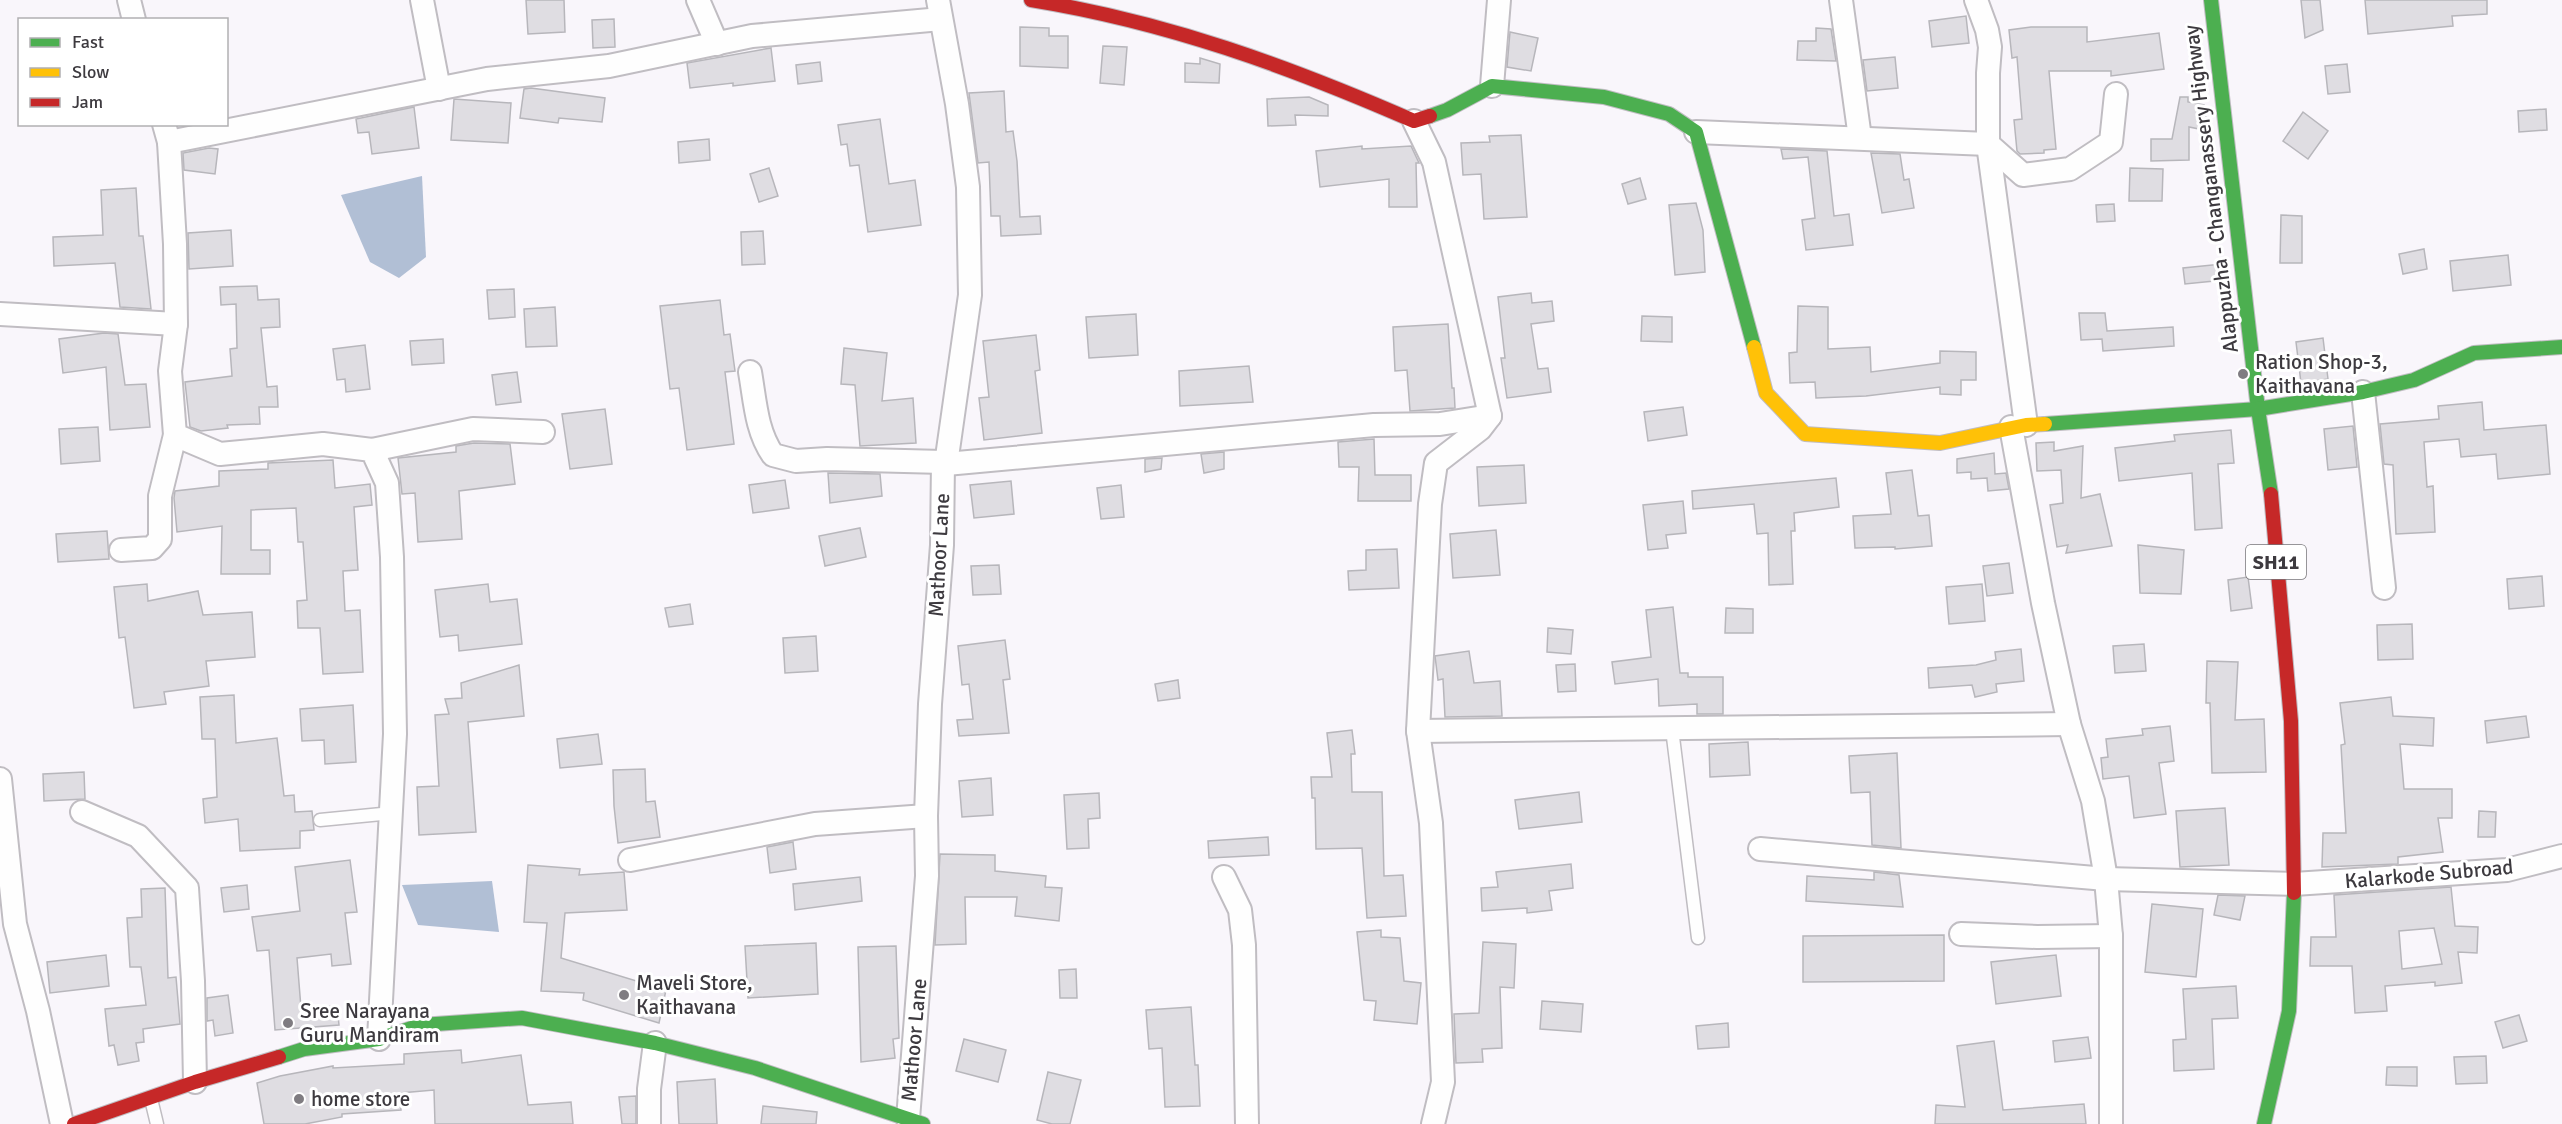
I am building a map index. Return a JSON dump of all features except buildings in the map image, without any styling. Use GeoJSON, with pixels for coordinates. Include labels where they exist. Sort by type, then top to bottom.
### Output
{"type":"FeatureCollection","features":[{"type":"Feature","properties":{"kind":"main road"},"geometry":{"type":"LineString","coordinates":[[1031,0],[1112,14],[1215,42],[1274,61],[1414,121],[1447,110],[1492,86],[1604,97],[1669,114],[1696,132],[1766,393],[1805,434],[1940,443],[2019,426],[2258,410],[2363,392],[2414,380],[2474,353],[2562,348]]}},
{"type":"Feature","properties":{"kind":"main road","name":"Alappuzha - Changanassery Highway"},"geometry":{"type":"LineString","coordinates":[[2211,0],[2258,410],[2270,483],[2291,721],[2294,884],[2289,1011],[2264,1124]]}},
{"type":"Feature","properties":{"kind":"main road"},"geometry":{"type":"LineString","coordinates":[[74,1124],[195,1082],[304,1049],[379,1039],[421,1025],[522,1018],[655,1042],[755,1068],[877,1117],[915,1122]]}},
{"type":"Feature","properties":{"kind":"street"},"geometry":{"type":"LineString","coordinates":[[129,0],[134,18]]}},
{"type":"Feature","properties":{"kind":"street"},"geometry":{"type":"LineString","coordinates":[[422,0],[439,89]]}},
{"type":"Feature","properties":{"kind":"street"},"geometry":{"type":"LineString","coordinates":[[698,0],[717,44]]}},
{"type":"Feature","properties":{"kind":"street"},"geometry":{"type":"LineString","coordinates":[[1492,86],[1499,0]]}},
{"type":"Feature","properties":{"kind":"street"},"geometry":{"type":"LineString","coordinates":[[1840,0],[1860,138]]}},
{"type":"Feature","properties":{"kind":"street"},"geometry":{"type":"LineString","coordinates":[[1976,0],[1987,30],[1990,47],[1988,144],[2019,426],[2043,603],[2069,724],[2093,801],[2106,879],[2111,936],[2111,1124]]}},
{"type":"Feature","properties":{"kind":"street"},"geometry":{"type":"LineString","coordinates":[[228,123],[487,79],[609,66],[752,36],[940,9]]}},
{"type":"Feature","properties":{"kind":"street","name":"Mathoor Lane"},"geometry":{"type":"LineString","coordinates":[[915,1122],[927,876],[926,816],[930,704],[942,545],[945,463],[970,295],[968,187],[957,104],[940,9]]}},
{"type":"Feature","properties":{"kind":"street"},"geometry":{"type":"LineString","coordinates":[[1696,132],[1988,144],[2023,175],[2070,169],[2111,142],[2116,94]]}},
{"type":"Feature","properties":{"kind":"street"},"geometry":{"type":"LineString","coordinates":[[1414,121],[1434,162],[1490,416]]}},
{"type":"Feature","properties":{"kind":"street"},"geometry":{"type":"LineString","coordinates":[[120,550],[144,549],[157,544],[160,539],[160,496],[175,435],[170,371],[176,324],[167,133],[210,126]]}},
{"type":"Feature","properties":{"kind":"street"},"geometry":{"type":"LineString","coordinates":[[0,314],[176,324]]}},
{"type":"Feature","properties":{"kind":"street"},"geometry":{"type":"LineString","coordinates":[[750,372],[757,417],[766,446],[772,455],[795,461],[827,459],[945,463],[1374,425],[1440,424],[1490,416]]}},
{"type":"Feature","properties":{"kind":"street"},"geometry":{"type":"LineString","coordinates":[[2363,392],[2384,588]]}},
{"type":"Feature","properties":{"kind":"street"},"geometry":{"type":"LineString","coordinates":[[1433,1124],[1443,1082],[1431,823],[1418,732],[1430,504],[1436,463],[1480,429],[1490,416]]}},
{"type":"Feature","properties":{"kind":"street"},"geometry":{"type":"LineString","coordinates":[[175,435],[220,454],[324,444],[372,450],[474,429],[543,432]]}},
{"type":"Feature","properties":{"kind":"street"},"geometry":{"type":"LineString","coordinates":[[372,450],[387,483],[392,557],[395,734],[379,1039]]}},
{"type":"Feature","properties":{"kind":"street"},"geometry":{"type":"LineString","coordinates":[[1418,732],[2069,724]]}},
{"type":"Feature","properties":{"kind":"street"},"geometry":{"type":"LineString","coordinates":[[0,779],[3,830],[15,924],[38,1011],[62,1124]]}},
{"type":"Feature","properties":{"kind":"street"},"geometry":{"type":"LineString","coordinates":[[82,812],[138,836],[187,888],[193,981],[195,1082]]}},
{"type":"Feature","properties":{"kind":"street"},"geometry":{"type":"LineString","coordinates":[[630,860],[814,824],[926,816]]}},
{"type":"Feature","properties":{"kind":"street","name":"Kalarkode Subroad"},"geometry":{"type":"LineString","coordinates":[[1761,849],[2106,879],[2294,884],[2507,870],[2562,856]]}},
{"type":"Feature","properties":{"kind":"street"},"geometry":{"type":"LineString","coordinates":[[1224,877],[1240,910],[1244,945],[1247,1124]]}},
{"type":"Feature","properties":{"kind":"street"},"geometry":{"type":"LineString","coordinates":[[1961,934],[2037,938],[2111,936]]}},
{"type":"Feature","properties":{"kind":"street"},"geometry":{"type":"LineString","coordinates":[[649,1124],[649,1089],[655,1042]]}},
{"type":"Feature","properties":{"kind":"lane"},"geometry":{"type":"LineString","coordinates":[[1672,729],[1698,938]]}},
{"type":"Feature","properties":{"kind":"lane"},"geometry":{"type":"LineString","coordinates":[[320,820],[392,813]]}},
{"type":"Feature","properties":{"kind":"lane"},"geometry":{"type":"LineString","coordinates":[[150,1097],[157,1124]]}},
{"type":"Feature","properties":{"kind":"water"},"geometry":{"type":"Polygon","coordinates":[[[422,176],[426,257],[399,278],[370,262],[341,195],[422,176]]]}},
{"type":"Feature","properties":{"kind":"water"},"geometry":{"type":"Polygon","coordinates":[[[492,881],[499,932],[418,925],[402,885],[492,881]]]}},
{"type":"Feature","properties":{"kind":"traffic: fast"},"geometry":{"type":"LineString","coordinates":[[2211,0],[2258,409],[2271,494]]}},
{"type":"Feature","properties":{"kind":"traffic: fast"},"geometry":{"type":"LineString","coordinates":[[1430,116],[1447,110],[1492,86],[1604,97],[1669,114],[1696,132],[1754,347]]}},
{"type":"Feature","properties":{"kind":"traffic: fast"},"geometry":{"type":"LineString","coordinates":[[2045,424],[2258,409],[2363,392],[2414,380],[2474,353],[2562,347]]}},
{"type":"Feature","properties":{"kind":"traffic: fast"},"geometry":{"type":"LineString","coordinates":[[2264,1124],[2289,1011],[2294,893]]}},
{"type":"Feature","properties":{"kind":"traffic: fast"},"geometry":{"type":"LineString","coordinates":[[279,1057],[304,1049],[379,1039],[421,1025],[522,1018],[655,1043],[755,1068],[923,1124]]}},
{"type":"Feature","properties":{"kind":"traffic: slow"},"geometry":{"type":"LineString","coordinates":[[1754,347],[1766,393],[1805,434],[1940,443],[2026,425],[2045,424]]}},
{"type":"Feature","properties":{"kind":"traffic: jam"},"geometry":{"type":"LineString","coordinates":[[1031,0],[1081,9],[1179,33],[1273,64],[1414,121],[1430,116]]}},
{"type":"Feature","properties":{"kind":"traffic: jam"},"geometry":{"type":"LineString","coordinates":[[2271,494],[2291,721],[2294,893]]}},
{"type":"Feature","properties":{"kind":"traffic: jam"},"geometry":{"type":"LineString","coordinates":[[74,1124],[195,1082],[279,1057]]}},
{"type":"Feature","properties":{"kind":"place","name":"Ration Shop-3, Kaithavana"},"geometry":{"type":"Point","coordinates":[2243,374]}},
{"type":"Feature","properties":{"kind":"place","name":"Maveli Store, Kaithavana"},"geometry":{"type":"Point","coordinates":[624,995]}},
{"type":"Feature","properties":{"kind":"place","name":"Sree Narayana Guru Mandiram"},"geometry":{"type":"Point","coordinates":[288,1023]}},
{"type":"Feature","properties":{"kind":"place","name":"home store"},"geometry":{"type":"Point","coordinates":[299,1099]}}]}
